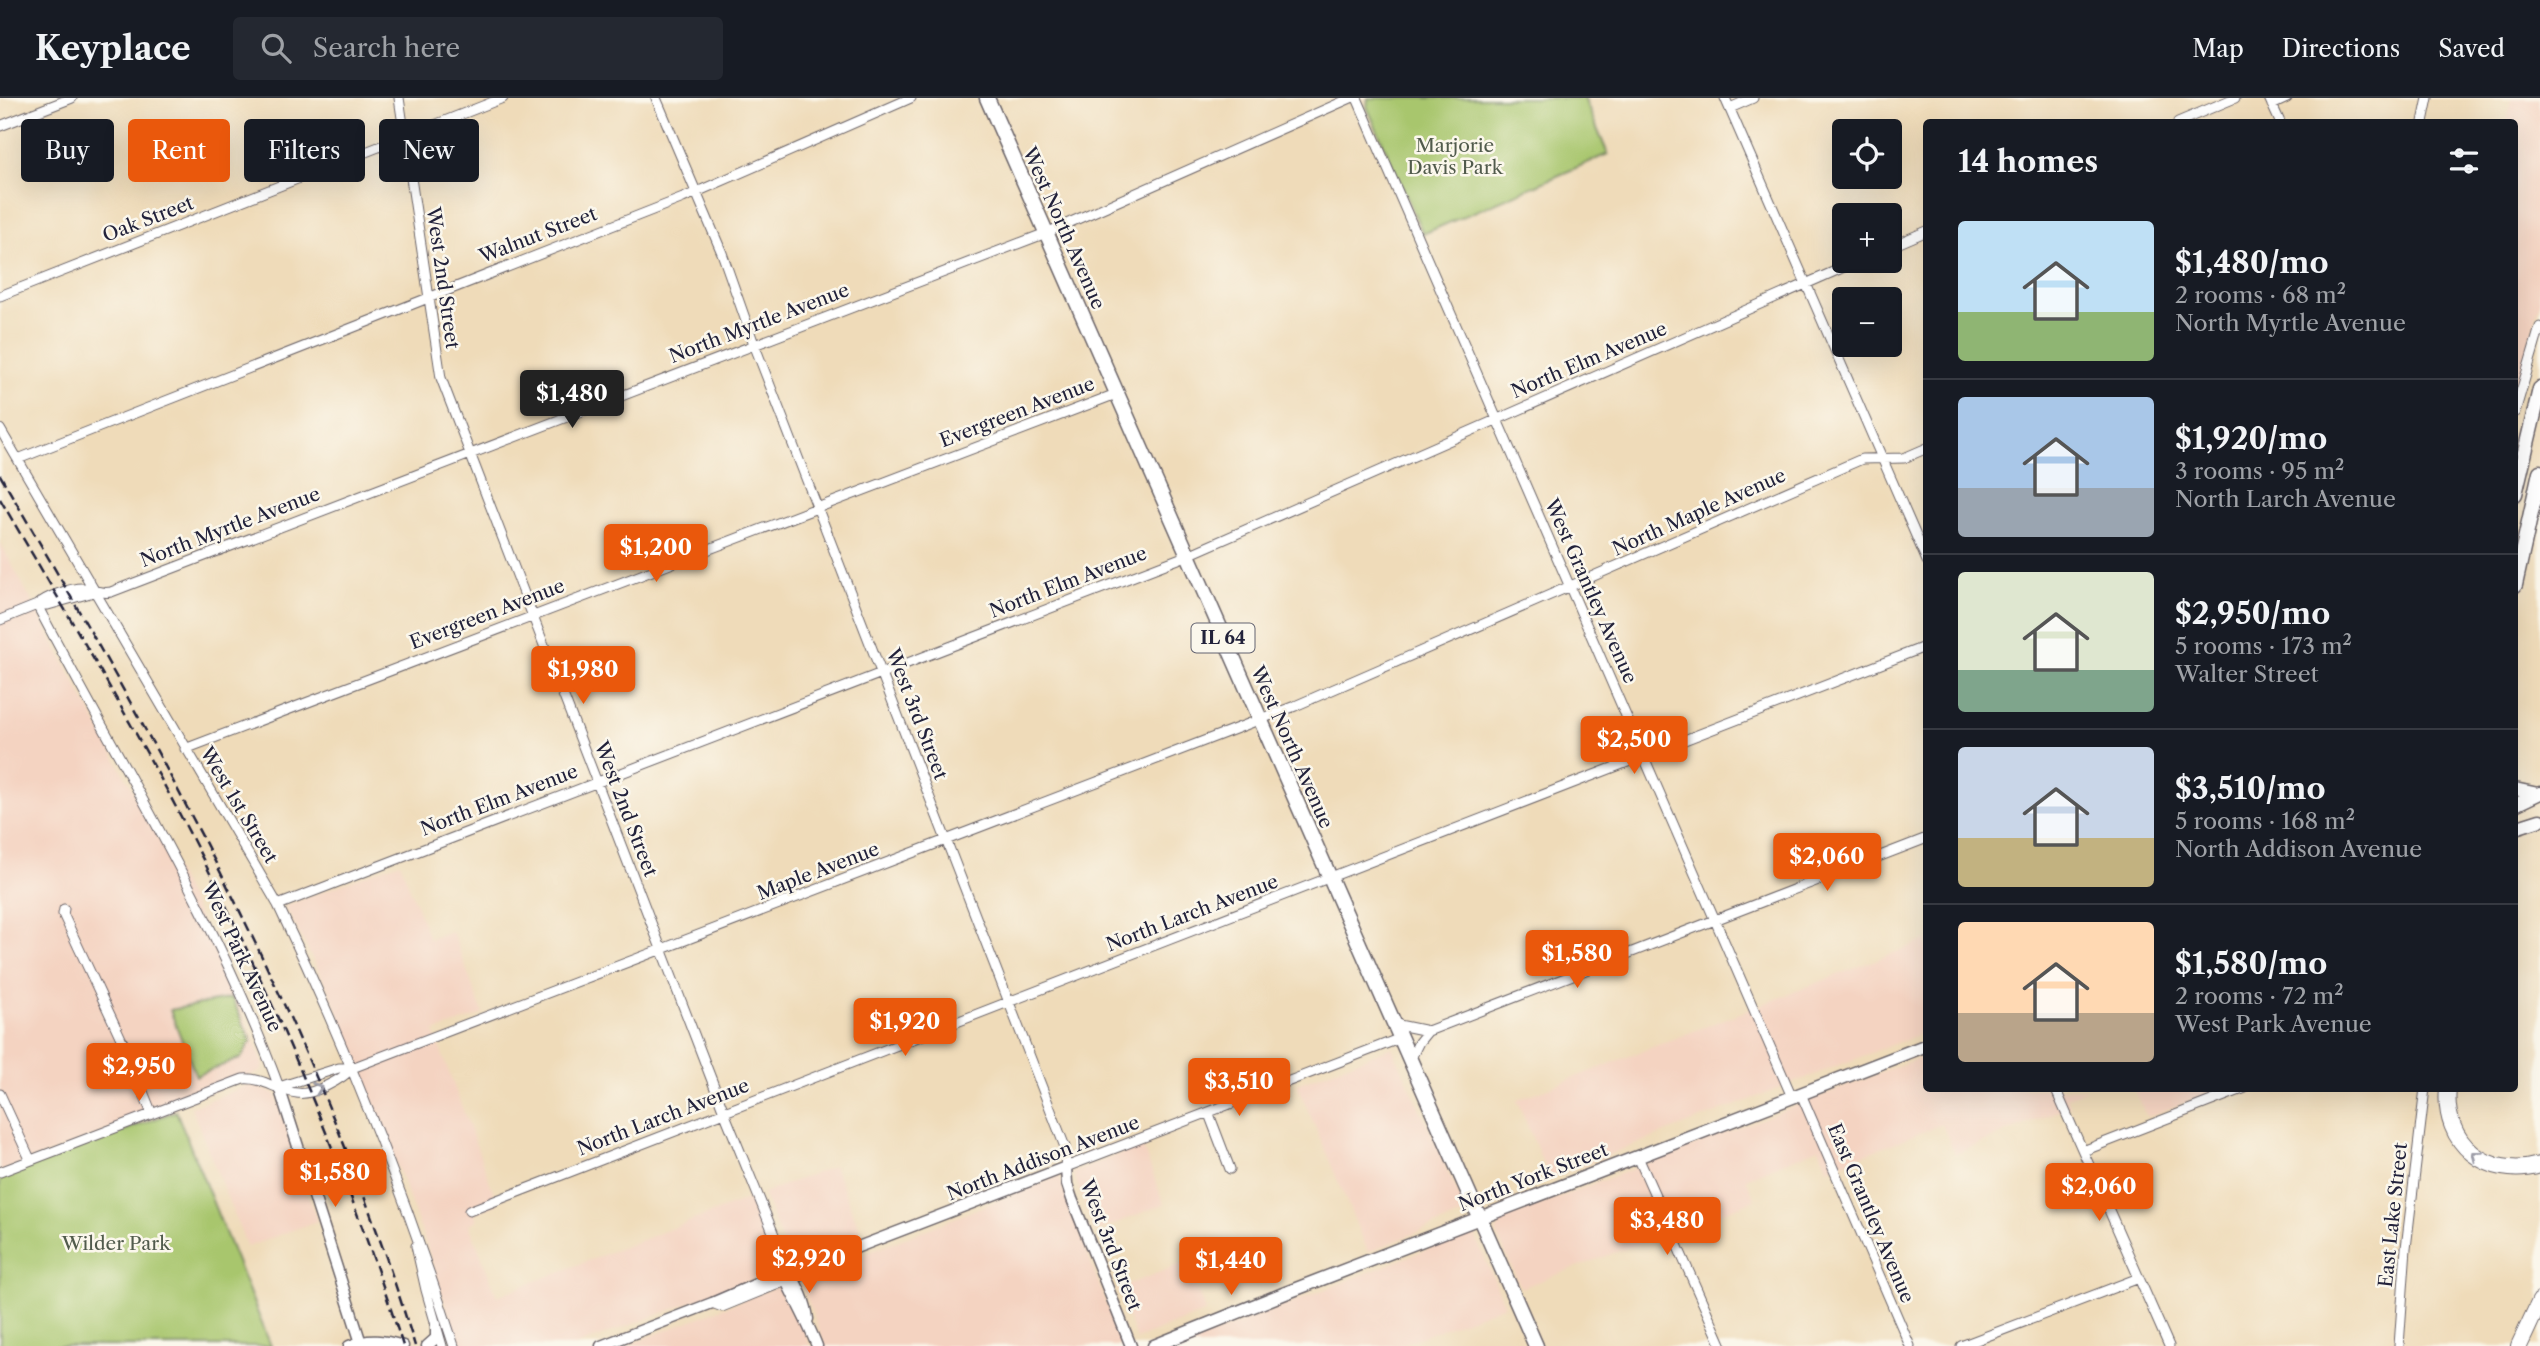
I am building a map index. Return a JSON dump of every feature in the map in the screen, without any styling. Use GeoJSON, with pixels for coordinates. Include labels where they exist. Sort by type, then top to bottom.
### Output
{"type":"FeatureCollection","features":[{"type":"Feature","properties":{"kind":"highway"},"geometry":{"type":"LineString","coordinates":[[2448,1092],[2449,1114],[2454,1129],[2472,1154],[2495,1167],[2507,1169],[2518,1170],[2540,1165]]}},
{"type":"Feature","properties":{"kind":"highway"},"geometry":{"type":"LineString","coordinates":[[2519,1346],[2540,1301]]}},
{"type":"Feature","properties":{"kind":"main road","name":"West North Avenue"},"geometry":{"type":"LineString","coordinates":[[987,98],[1186,556],[1480,1218]]}},
{"type":"Feature","properties":{"kind":"main road"},"geometry":{"type":"LineString","coordinates":[[2518,467],[2540,389]]}},
{"type":"Feature","properties":{"kind":"main road"},"geometry":{"type":"LineString","coordinates":[[2518,571],[2540,472]]}},
{"type":"Feature","properties":{"kind":"main road"},"geometry":{"type":"LineString","coordinates":[[2518,790],[2539,793]]}},
{"type":"Feature","properties":{"kind":"main road"},"geometry":{"type":"LineString","coordinates":[[2518,803],[2539,793]]}},
{"type":"Feature","properties":{"kind":"main road"},"geometry":{"type":"LineString","coordinates":[[2518,827],[2540,820]]}},
{"type":"Feature","properties":{"kind":"main road","name":"North York Street"},"geometry":{"type":"LineString","coordinates":[[1154,1346],[1923,1047]]}},
{"type":"Feature","properties":{"kind":"main road","name":"IL 64"},"geometry":{"type":"LineString","coordinates":[[1480,1218],[1536,1346]]}},
{"type":"Feature","properties":{"kind":"street"},"geometry":{"type":"LineString","coordinates":[[0,126],[72,98]]}},
{"type":"Feature","properties":{"kind":"street","name":"West 2nd Street"},"geometry":{"type":"LineString","coordinates":[[399,98],[402,119]]}},
{"type":"Feature","properties":{"kind":"street","name":"Oak Street"},"geometry":{"type":"LineString","coordinates":[[450,119],[503,98]]}},
{"type":"Feature","properties":{"kind":"street","name":"West 3rd Street"},"geometry":{"type":"LineString","coordinates":[[656,98],[722,253],[754,344],[1065,1147],[1067,1184],[1131,1346]]}},
{"type":"Feature","properties":{"kind":"street","name":"Walnut Street"},"geometry":{"type":"LineString","coordinates":[[18,459],[696,190],[911,98]]}},
{"type":"Feature","properties":{"kind":"street","name":"North Myrtle Avenue"},"geometry":{"type":"LineString","coordinates":[[0,620],[37,605],[48,605],[94,592],[111,592],[1046,233],[1351,98]]}},
{"type":"Feature","properties":{"kind":"street","name":"West Grantley Avenue"},"geometry":{"type":"LineString","coordinates":[[1357,98],[1716,921],[1796,1096]]}},
{"type":"Feature","properties":{"kind":"street"},"geometry":{"type":"LineString","coordinates":[[1726,98],[1923,552]]}},
{"type":"Feature","properties":{"kind":"street"},"geometry":{"type":"LineString","coordinates":[[1730,108],[1753,98]]}},
{"type":"Feature","properties":{"kind":"street"},"geometry":{"type":"LineString","coordinates":[[2185,119],[2235,98]]}},
{"type":"Feature","properties":{"kind":"street"},"geometry":{"type":"LineString","coordinates":[[2279,119],[2270,101],[2287,98]]}},
{"type":"Feature","properties":{"kind":"street"},"geometry":{"type":"LineString","coordinates":[[2424,119],[2428,98]]}},
{"type":"Feature","properties":{"kind":"street","name":"Oak Street"},"geometry":{"type":"LineString","coordinates":[[0,296],[379,147]]}},
{"type":"Feature","properties":{"kind":"street","name":"West 2nd Street"},"geometry":{"type":"LineString","coordinates":[[411,182],[441,379],[787,1275],[807,1308],[808,1322],[817,1346]]}},
{"type":"Feature","properties":{"kind":"street"},"geometry":{"type":"LineString","coordinates":[[1902,242],[1923,233]]}},
{"type":"Feature","properties":{"kind":"street","name":"North Elm Avenue"},"geometry":{"type":"LineString","coordinates":[[278,905],[1186,556],[1832,272]]}},
{"type":"Feature","properties":{"kind":"street"},"geometry":{"type":"LineString","coordinates":[[2518,402],[2540,327]]}},
{"type":"Feature","properties":{"kind":"street","name":"Evergreen Avenue"},"geometry":{"type":"LineString","coordinates":[[186,749],[1116,394]]}},
{"type":"Feature","properties":{"kind":"street","name":"West 1st Street"},"geometry":{"type":"LineString","coordinates":[[0,429],[278,905],[352,1068],[410,1217],[454,1346]]}},
{"type":"Feature","properties":{"kind":"street","name":"North Maple Avenue"},"geometry":{"type":"LineString","coordinates":[[1295,706],[1863,459],[1904,458],[1923,450]]}},
{"type":"Feature","properties":{"kind":"street","name":"West Park Avenue"},"geometry":{"type":"LineString","coordinates":[[37,605],[197,898],[267,1054],[361,1344]]}},
{"type":"Feature","properties":{"kind":"street","name":"North Larch Avenue"},"geometry":{"type":"LineString","coordinates":[[469,1210],[1923,648]]}},
{"type":"Feature","properties":{"kind":"street","name":"Maple Avenue"},"geometry":{"type":"LineString","coordinates":[[0,1172],[243,1079],[254,1078],[299,1094],[310,1091],[344,1077],[352,1068],[1295,706]]}},
{"type":"Feature","properties":{"kind":"street"},"geometry":{"type":"LineString","coordinates":[[1410,1060],[1428,1031],[1923,840]]}},
{"type":"Feature","properties":{"kind":"street"},"geometry":{"type":"LineString","coordinates":[[64,909],[63,914],[152,1114]]}},
{"type":"Feature","properties":{"kind":"street"},"geometry":{"type":"LineString","coordinates":[[1394,1024],[1428,1031]]}},
{"type":"Feature","properties":{"kind":"street","name":"North Addison Avenue"},"geometry":{"type":"LineString","coordinates":[[601,1346],[717,1305],[787,1275],[807,1262],[814,1264],[1401,1038]]}},
{"type":"Feature","properties":{"kind":"street"},"geometry":{"type":"LineString","coordinates":[[2058,1092],[2169,1346]]}},
{"type":"Feature","properties":{"kind":"street"},"geometry":{"type":"LineString","coordinates":[[2083,1151],[2235,1092]]}},
{"type":"Feature","properties":{"kind":"street","name":"East Lake Street"},"geometry":{"type":"LineString","coordinates":[[2399,1346],[2406,1250],[2425,1092]]}},
{"type":"Feature","properties":{"kind":"street"},"geometry":{"type":"LineString","coordinates":[[0,1094],[30,1159]]}},
{"type":"Feature","properties":{"kind":"street","name":"East Grantley Avenue"},"geometry":{"type":"LineString","coordinates":[[1796,1096],[1910,1346]]}},
{"type":"Feature","properties":{"kind":"street"},"geometry":{"type":"LineString","coordinates":[[1209,1114],[1230,1169]]}},
{"type":"Feature","properties":{"kind":"street"},"geometry":{"type":"LineString","coordinates":[[1638,1157],[1722,1346]]}},
{"type":"Feature","properties":{"kind":"street","name":"West 1st Street"},"geometry":{"type":"LineString","coordinates":[[410,1217],[442,1346]]}},
{"type":"Feature","properties":{"kind":"street"},"geometry":{"type":"LineString","coordinates":[[1961,1346],[2139,1278]]}},
{"type":"Feature","properties":{"kind":"street"},"geometry":{"type":"LineString","coordinates":[[427,1346],[436,1338],[436,1324]]}},
{"type":"Feature","properties":{"kind":"street"},"geometry":{"type":"LineString","coordinates":[[349,1346],[383,1340],[403,1346]]}},
{"type":"Feature","properties":{"kind":"shaded area"},"geometry":{"type":"Polygon","coordinates":[[[2511,98],[2540,98],[2540,302],[2518,389],[2518,119],[2507,119],[2511,98]]]}},
{"type":"Feature","properties":{"kind":"shaded area"},"geometry":{"type":"Polygon","coordinates":[[[0,542],[177,873],[222,964],[264,1065],[261,1071],[242,1079],[0,1172],[0,542]]]}},
{"type":"Feature","properties":{"kind":"shaded area"},"geometry":{"type":"Polygon","coordinates":[[[400,862],[429,939],[452,931],[483,1014],[434,1032],[498,1204],[475,1213],[477,1220],[469,1224],[497,1296],[753,1197],[781,1269],[574,1346],[459,1346],[425,1241],[361,1069],[329,991],[285,906],[400,862]]]}},
{"type":"Feature","properties":{"kind":"shaded area"},"geometry":{"type":"Polygon","coordinates":[[[1923,942],[1923,1033],[1549,1178],[1517,1100],[1923,942]]]}},
{"type":"Feature","properties":{"kind":"shaded area"},"geometry":{"type":"Polygon","coordinates":[[[1392,1047],[1467,1213],[1368,1252],[1297,1084],[1392,1047]]]}},
{"type":"Feature","properties":{"kind":"shaded area"},"geometry":{"type":"Polygon","coordinates":[[[1923,1057],[1923,1092],[2080,1092],[2067,1097],[2070,1106],[1955,1154],[1942,1124],[1828,1169],[1819,1148],[1746,1178],[1755,1200],[1521,1288],[1496,1232],[1503,1219],[1923,1057]]]}},
{"type":"Feature","properties":{"kind":"shaded area"},"geometry":{"type":"Polygon","coordinates":[[[249,1085],[275,1093],[317,1221],[247,1247],[191,1107],[249,1085]]]}},
{"type":"Feature","properties":{"kind":"shaded area"},"geometry":{"type":"Polygon","coordinates":[[[2135,1092],[2213,1092],[2147,1117],[2135,1092]]]}},
{"type":"Feature","properties":{"kind":"shaded area"},"geometry":{"type":"Polygon","coordinates":[[[1142,1145],[1164,1204],[1095,1232],[1073,1173],[1142,1145]]]}},
{"type":"Feature","properties":{"kind":"shaded area"},"geometry":{"type":"Polygon","coordinates":[[[834,1166],[863,1237],[791,1264],[763,1193],[834,1166]]]}},
{"type":"Feature","properties":{"kind":"shaded area"},"geometry":{"type":"Polygon","coordinates":[[[1059,1176],[1122,1346],[825,1346],[800,1280],[1059,1176]]]}},
{"type":"Feature","properties":{"kind":"shaded area"},"geometry":{"type":"Polygon","coordinates":[[[1473,1231],[1505,1305],[1398,1346],[1181,1346],[1473,1231]]]}},
{"type":"Feature","properties":{"kind":"shaded area"},"geometry":{"type":"Polygon","coordinates":[[[1186,1262],[1206,1312],[1136,1339],[1117,1289],[1186,1262]]]}},
{"type":"Feature","properties":{"kind":"shaded area"},"geometry":{"type":"Polygon","coordinates":[[[786,1283],[810,1346],[626,1346],[786,1283]]]}},
{"type":"Feature","properties":{"kind":"green space","name":"Marjorie Davis Park"},"geometry":{"type":"Polygon","coordinates":[[[1368,98],[1584,98],[1608,154],[1423,234],[1367,107],[1368,98]]]}},
{"type":"Feature","properties":{"kind":"green space"},"geometry":{"type":"Polygon","coordinates":[[[232,998],[251,1041],[241,1058],[196,1076],[170,1010],[232,998]]]}},
{"type":"Feature","properties":{"kind":"green space","name":"Wilder Park"},"geometry":{"type":"Polygon","coordinates":[[[176,1111],[271,1346],[0,1346],[0,1177],[176,1111]]]}},
{"type":"Feature","properties":{"kind":"railway"},"geometry":{"type":"LineString","coordinates":[[0,475],[179,791],[285,1007],[333,1117],[376,1230],[415,1346]]}},
{"type":"Feature","properties":{"kind":"railway"},"geometry":{"type":"LineString","coordinates":[[0,499],[145,749],[251,959],[333,1150],[403,1346]]}}]}
